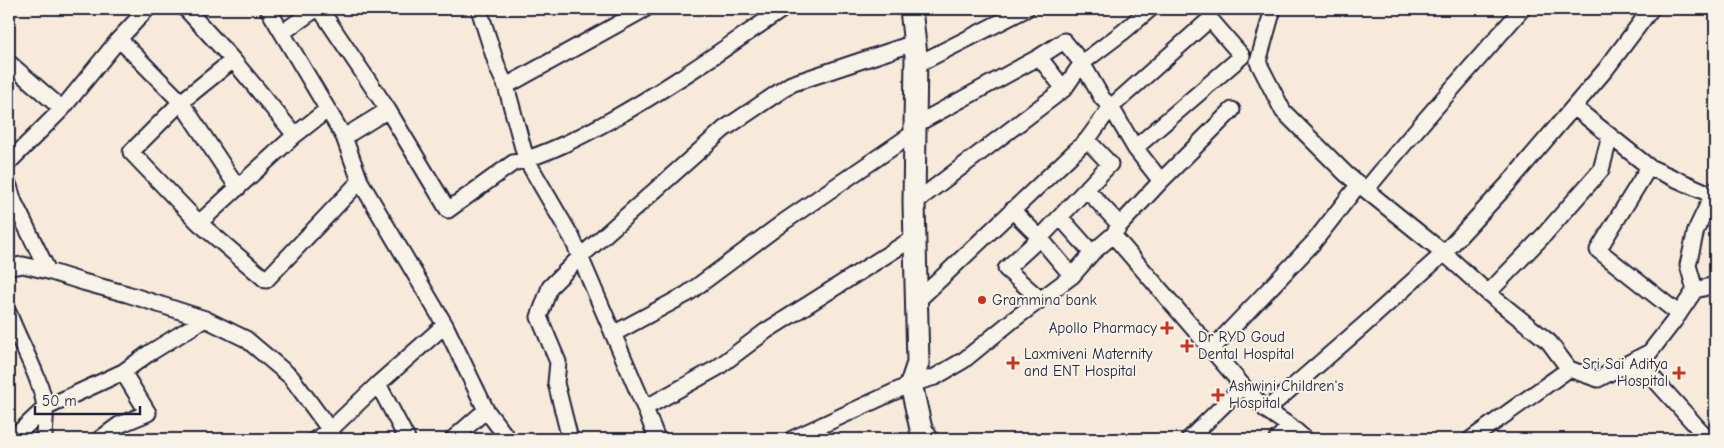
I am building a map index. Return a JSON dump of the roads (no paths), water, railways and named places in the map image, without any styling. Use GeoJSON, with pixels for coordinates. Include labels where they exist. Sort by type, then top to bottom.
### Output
{"type":"FeatureCollection","features":[{"type":"Feature","properties":{"kind":"street"},"geometry":{"type":"LineString","coordinates":[[9,162],[62,109],[119,39],[147,9]]}},
{"type":"Feature","properties":{"kind":"street"},"geometry":{"type":"LineString","coordinates":[[186,9],[233,60],[295,135]]}},
{"type":"Feature","properties":{"kind":"street"},"geometry":{"type":"LineString","coordinates":[[268,9],[284,32],[344,137],[360,181],[445,325],[486,410],[508,439]]}},
{"type":"Feature","properties":{"kind":"street"},"geometry":{"type":"LineString","coordinates":[[284,32],[318,9],[388,110],[448,210],[513,162],[526,159],[582,136],[624,113],[666,88],[783,9]]}},
{"type":"Feature","properties":{"kind":"street"},"geometry":{"type":"LineString","coordinates":[[479,9],[498,69],[506,86],[526,159],[572,238],[657,439]]}},
{"type":"Feature","properties":{"kind":"street"},"geometry":{"type":"LineString","coordinates":[[506,86],[645,9]]}},
{"type":"Feature","properties":{"kind":"street"},"geometry":{"type":"LineString","coordinates":[[911,9],[916,65],[914,203],[918,363],[911,384],[921,429],[927,439]]}},
{"type":"Feature","properties":{"kind":"street"},"geometry":{"type":"LineString","coordinates":[[916,65],[1026,9]]}},
{"type":"Feature","properties":{"kind":"street"},"geometry":{"type":"LineString","coordinates":[[914,203],[1064,89],[1082,63],[1150,9]]}},
{"type":"Feature","properties":{"kind":"street"},"geometry":{"type":"LineString","coordinates":[[1273,9],[1258,62],[1283,111],[1346,174],[1444,253],[1488,293],[1549,342],[1569,369],[1598,379],[1650,352],[1695,290],[1715,285]]}},
{"type":"Feature","properties":{"kind":"street"},"geometry":{"type":"LineString","coordinates":[[1211,350],[1313,242],[1522,9]]}},
{"type":"Feature","properties":{"kind":"street"},"geometry":{"type":"LineString","coordinates":[[1266,410],[1444,253],[1507,185],[1574,107],[1652,9]]}},
{"type":"Feature","properties":{"kind":"street"},"geometry":{"type":"LineString","coordinates":[[916,302],[1087,140],[1111,107],[1210,12],[1242,56],[1135,148]]}},
{"type":"Feature","properties":{"kind":"street"},"geometry":{"type":"LineString","coordinates":[[119,39],[181,102],[238,188]]}},
{"type":"Feature","properties":{"kind":"street"},"geometry":{"type":"LineString","coordinates":[[613,334],[687,294],[915,128],[1064,41],[1082,63],[1102,98],[1111,107],[1135,148],[1161,180]]}},
{"type":"Feature","properties":{"kind":"street"},"geometry":{"type":"LineString","coordinates":[[570,439],[556,383],[558,362],[539,317],[550,287],[580,257],[724,129],[791,84],[914,43]]}},
{"type":"Feature","properties":{"kind":"street"},"geometry":{"type":"LineString","coordinates":[[1039,57],[1064,89]]}},
{"type":"Feature","properties":{"kind":"street"},"geometry":{"type":"LineString","coordinates":[[233,60],[181,102],[131,152],[199,223],[266,280],[360,181]]}},
{"type":"Feature","properties":{"kind":"street"},"geometry":{"type":"LineString","coordinates":[[9,63],[62,109]]}},
{"type":"Feature","properties":{"kind":"street"},"geometry":{"type":"LineString","coordinates":[[1574,107],[1649,167],[1714,192],[1696,230],[1688,265],[1695,290]]}},
{"type":"Feature","properties":{"kind":"street"},"geometry":{"type":"LineString","coordinates":[[199,223],[295,135],[327,110]]}},
{"type":"Feature","properties":{"kind":"street"},"geometry":{"type":"LineString","coordinates":[[344,137],[388,110]]}},
{"type":"Feature","properties":{"kind":"street"},"geometry":{"type":"LineString","coordinates":[[792,439],[911,384],[935,377],[964,360],[1072,276],[1161,180],[1232,110]]}},
{"type":"Feature","properties":{"kind":"street"},"geometry":{"type":"LineString","coordinates":[[1488,293],[1544,235],[1601,170],[1610,136]]}},
{"type":"Feature","properties":{"kind":"street"},"geometry":{"type":"LineString","coordinates":[[1040,299],[1006,269],[1040,238],[1110,164],[1087,140]]}},
{"type":"Feature","properties":{"kind":"street"},"geometry":{"type":"LineString","coordinates":[[1649,167],[1598,250],[1679,314]]}},
{"type":"Feature","properties":{"kind":"street"},"geometry":{"type":"LineString","coordinates":[[9,186],[14,202],[48,271]]}},
{"type":"Feature","properties":{"kind":"street"},"geometry":{"type":"LineString","coordinates":[[1086,189],[1211,350],[1266,410],[1305,439]]}},
{"type":"Feature","properties":{"kind":"street"},"geometry":{"type":"LineString","coordinates":[[1012,210],[1040,238],[1072,276]]}},
{"type":"Feature","properties":{"kind":"street"},"geometry":{"type":"LineString","coordinates":[[1060,217],[1092,253]]}},
{"type":"Feature","properties":{"kind":"street"},"geometry":{"type":"LineString","coordinates":[[645,408],[716,368],[766,331],[915,237]]}},
{"type":"Feature","properties":{"kind":"street"},"geometry":{"type":"LineString","coordinates":[[9,267],[23,265],[145,299],[205,319],[246,339],[291,377],[332,435]]}},
{"type":"Feature","properties":{"kind":"street"},"geometry":{"type":"LineString","coordinates":[[9,314],[17,337],[40,384],[45,408],[44,439]]}},
{"type":"Feature","properties":{"kind":"street"},"geometry":{"type":"LineString","coordinates":[[12,439],[45,408],[122,372],[205,319]]}},
{"type":"Feature","properties":{"kind":"street"},"geometry":{"type":"LineString","coordinates":[[316,439],[332,435],[378,384],[445,325]]}},
{"type":"Feature","properties":{"kind":"street"},"geometry":{"type":"LineString","coordinates":[[1621,367],[1640,371],[1655,380],[1708,439]]}},
{"type":"Feature","properties":{"kind":"street"},"geometry":{"type":"LineString","coordinates":[[1471,439],[1569,369]]}},
{"type":"Feature","properties":{"kind":"street"},"geometry":{"type":"LineString","coordinates":[[100,439],[119,425],[148,413],[122,372]]}},
{"type":"Feature","properties":{"kind":"street"},"geometry":{"type":"LineString","coordinates":[[378,384],[407,439]]}},
{"type":"Feature","properties":{"kind":"street"},"geometry":{"type":"LineString","coordinates":[[1189,439],[1243,386]]}},
{"type":"Feature","properties":{"kind":"street"},"geometry":{"type":"LineString","coordinates":[[453,439],[486,410]]}},
{"type":"Feature","properties":{"kind":"street"},"geometry":{"type":"LineString","coordinates":[[1276,439],[1290,426]]}},
{"type":"Feature","properties":{"kind":"place","name":"Grammina bank"},"geometry":{"type":"Point","coordinates":[982,300]}},
{"type":"Feature","properties":{"kind":"place","name":"Apollo Pharmacy"},"geometry":{"type":"Point","coordinates":[1167,328]}},
{"type":"Feature","properties":{"kind":"place","name":"Dr RYD Goud Dental Hospital"},"geometry":{"type":"Point","coordinates":[1187,346]}},
{"type":"Feature","properties":{"kind":"place","name":"Laxmiveni Maternity and ENT Hospital"},"geometry":{"type":"Point","coordinates":[1013,363]}},
{"type":"Feature","properties":{"kind":"place","name":"Sri Sai Aditya Hospital"},"geometry":{"type":"Point","coordinates":[1679,373]}},
{"type":"Feature","properties":{"kind":"place","name":"Ashwini Children's Hospital"},"geometry":{"type":"Point","coordinates":[1218,395]}}]}
